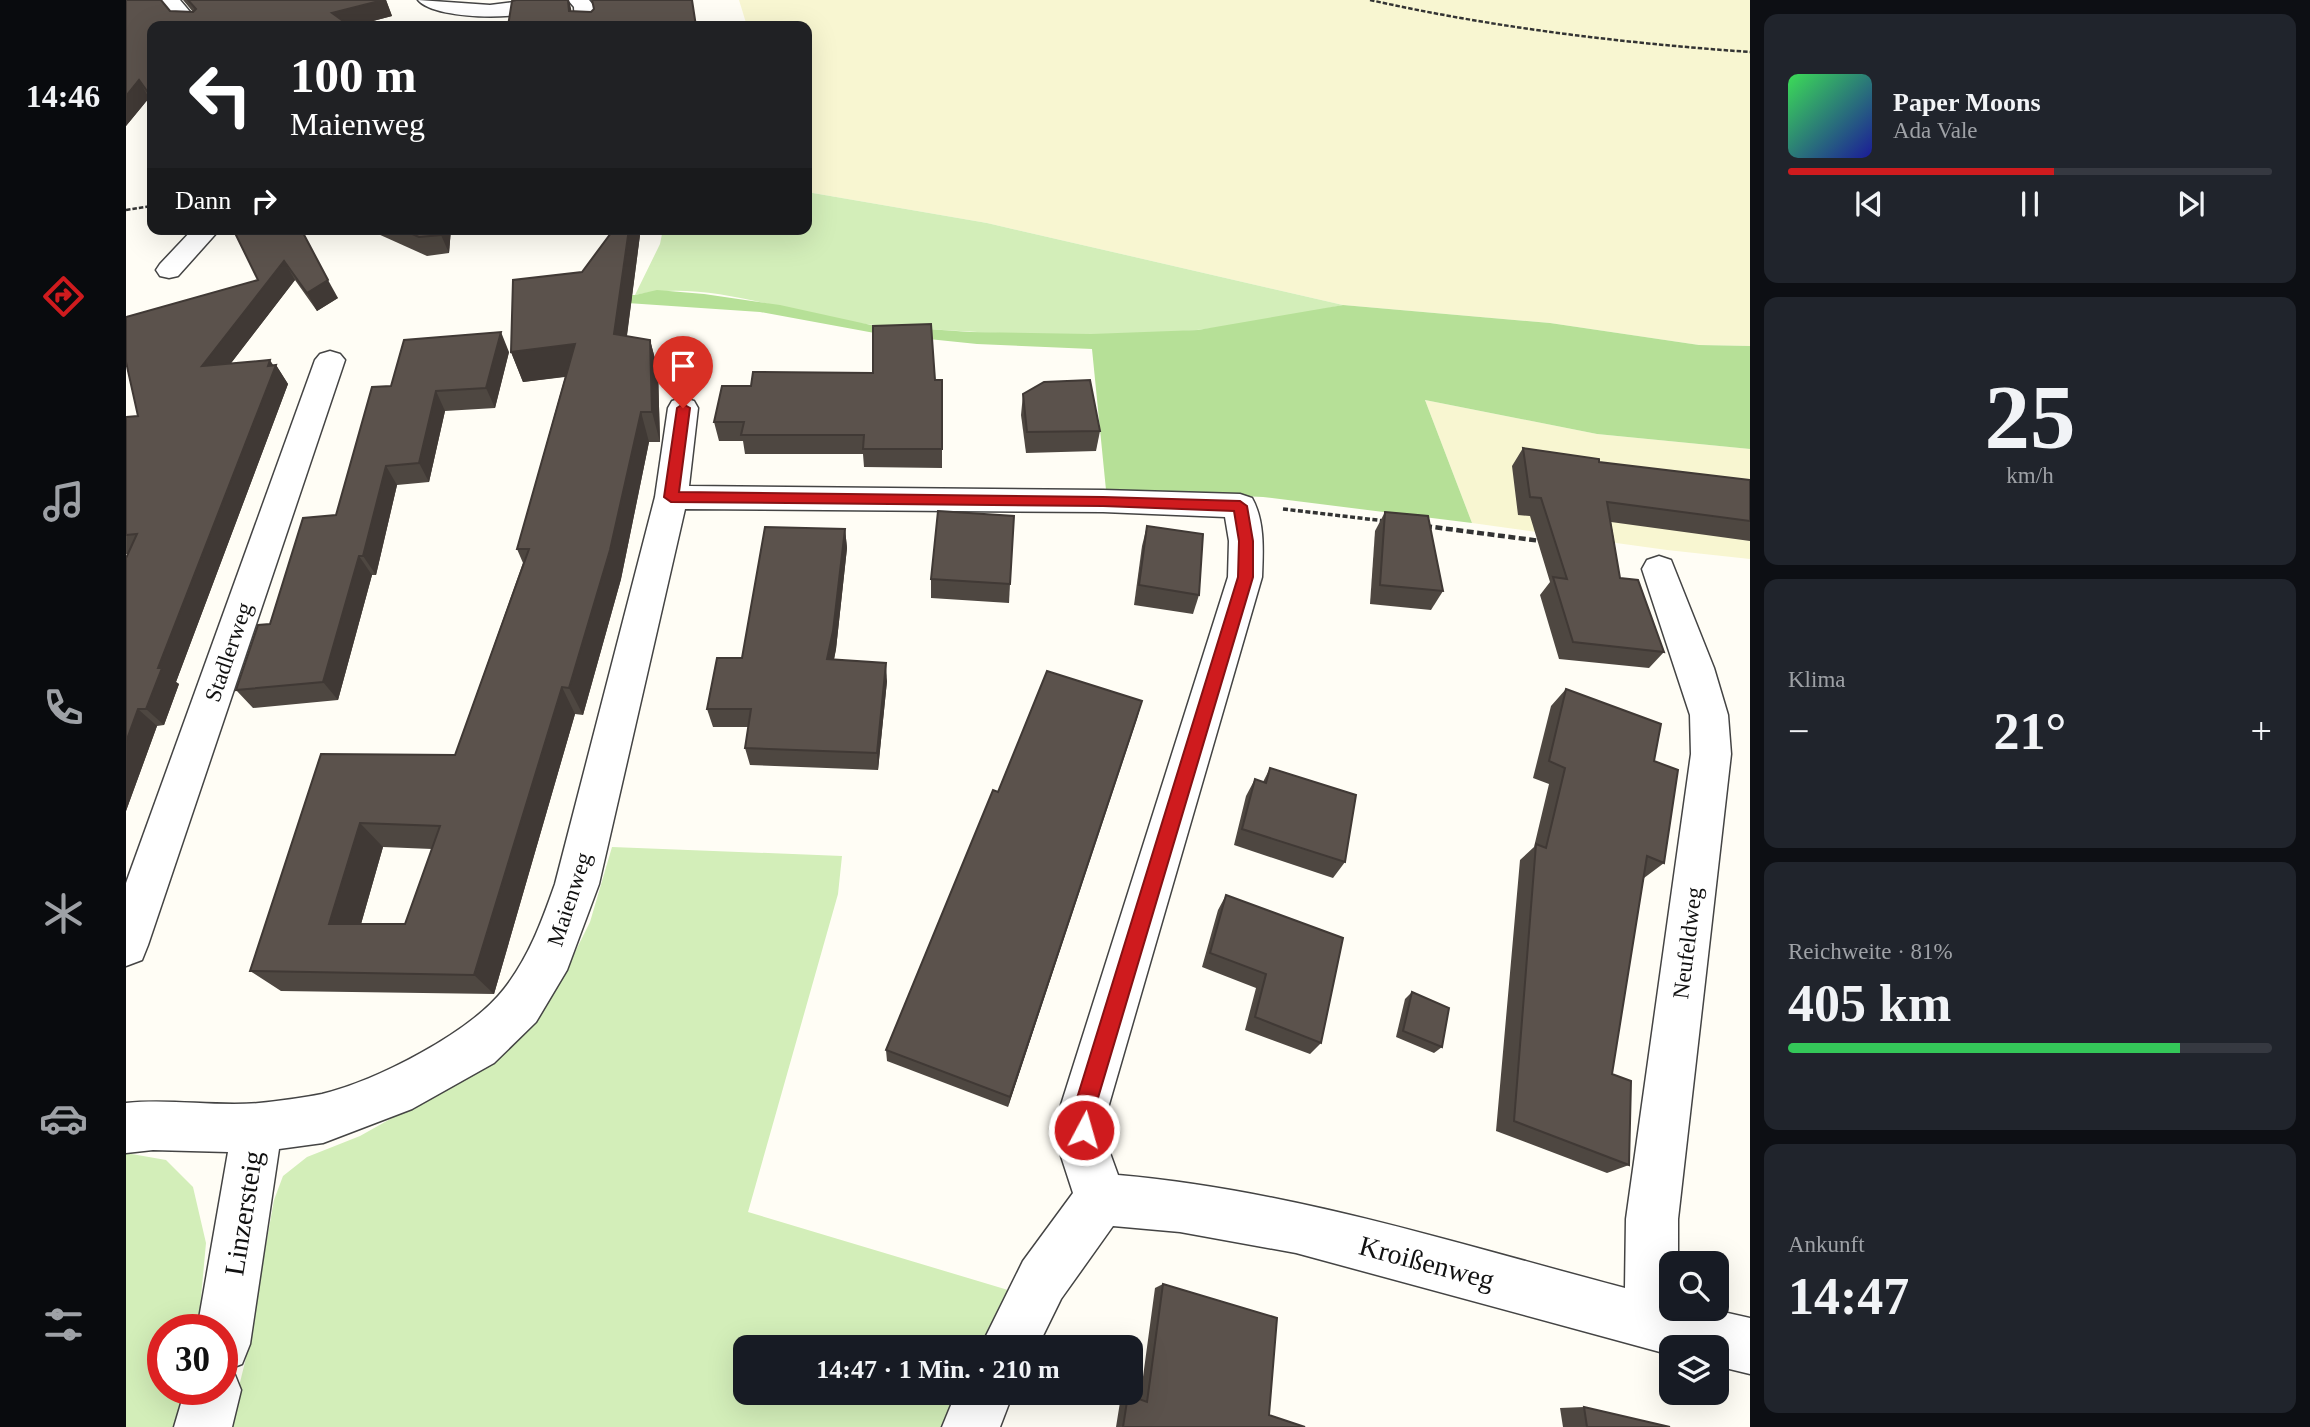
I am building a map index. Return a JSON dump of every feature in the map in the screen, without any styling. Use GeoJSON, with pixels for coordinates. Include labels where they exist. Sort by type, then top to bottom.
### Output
{"type":"FeatureCollection","features":[{"type":"Feature","properties":{"kind":"street"},"geometry":{"type":"LineString","coordinates":[[169,0],[188,21]]}},
{"type":"Feature","properties":{"kind":"street"},"geometry":{"type":"LineString","coordinates":[[428,0],[454,7],[501,10],[553,0]]}},
{"type":"Feature","properties":{"kind":"street"},"geometry":{"type":"LineString","coordinates":[[578,0],[584,6],[585,21]]}},
{"type":"Feature","properties":{"kind":"street"},"geometry":{"type":"LineString","coordinates":[[169,270],[201,235]]}},
{"type":"Feature","properties":{"kind":"street","name":"Stadlerweg"},"geometry":{"type":"LineString","coordinates":[[126,945],[330,360]]}},
{"type":"Feature","properties":{"kind":"street","name":"Maienweg"},"geometry":{"type":"LineString","coordinates":[[257,1128],[323,1118],[395,1092],[477,1046],[520,1006],[551,955],[577,884],[671,497],[683,408]]}},
{"type":"Feature","properties":{"kind":"street"},"geometry":{"type":"LineString","coordinates":[[671,497],[1103,501],[1240,506],[1246,541],[1245,577],[1084,1108],[1085,1153],[1101,1199],[1042,1280],[1014,1335]]}},
{"type":"Feature","properties":{"kind":"street","name":"Neufeldweg"},"geometry":{"type":"LineString","coordinates":[[1656,1324],[1651,1276],[1653,1219],[1711,754],[1709,715],[1696,668],[1659,569]]}},
{"type":"Feature","properties":{"kind":"street","name":"Linzersteig"},"geometry":{"type":"LineString","coordinates":[[126,1128],[153,1125],[257,1128],[227,1314]]}},
{"type":"Feature","properties":{"kind":"street","name":"Kroißenweg"},"geometry":{"type":"LineString","coordinates":[[1101,1199],[1180,1206],[1296,1227],[1656,1324],[1750,1346]]}},
{"type":"Feature","properties":{"kind":"street"},"geometry":{"type":"LineString","coordinates":[[204,1427],[209,1405]]}},
{"type":"Feature","properties":{"kind":"street"},"geometry":{"type":"LineString","coordinates":[[971,1427],[980,1405]]}},
{"type":"Feature","properties":{"kind":"path"},"geometry":{"type":"LineString","coordinates":[[1370,0],[1451,18],[1544,33],[1750,52]]}},
{"type":"Feature","properties":{"kind":"path"},"geometry":{"type":"LineString","coordinates":[[126,210],[147,207]]}},
{"type":"Feature","properties":{"kind":"path"},"geometry":{"type":"LineString","coordinates":[[1240,506],[1385,521]]}},
{"type":"Feature","properties":{"kind":"path"},"geometry":{"type":"LineString","coordinates":[[1413,524],[1552,542]]}},
{"type":"Feature","properties":{"kind":"shaded area"},"geometry":{"type":"Polygon","coordinates":[[[739,0],[1750,0],[1750,346],[1699,345],[1550,323],[1343,305],[987,223],[812,193],[812,21],[745,21],[739,0]]]}},
{"type":"Feature","properties":{"kind":"shaded area"},"geometry":{"type":"Polygon","coordinates":[[[1425,400],[1597,434],[1750,449],[1750,559],[1472,523],[1425,400]]]}},
{"type":"Feature","properties":{"kind":"green space"},"geometry":{"type":"Polygon","coordinates":[[[812,193],[987,223],[1343,305],[1252,323],[1157,333],[1036,334],[875,325],[725,295],[665,291],[635,295],[662,235],[812,235],[812,193]]]}},
{"type":"Feature","properties":{"kind":"green space"},"geometry":{"type":"Polygon","coordinates":[[[657,290],[780,305],[871,325],[970,332],[1091,334],[1198,330],[1343,305],[1550,323],[1699,345],[1750,346],[1750,449],[1597,434],[1425,400],[1472,523],[1263,497],[1106,490],[1092,349],[977,344],[880,334],[760,312],[553,295],[635,295],[657,290]]]}},
{"type":"Feature","properties":{"kind":"green space"},"geometry":{"type":"Polygon","coordinates":[[[612,847],[842,856],[838,894],[748,1212],[1008,1290],[986,1335],[733,1335],[733,1405],[955,1405],[945,1427],[229,1427],[234,1405],[238,1405],[238,1390],[274,1200],[283,1176],[307,1157],[360,1136],[440,1091],[560,982],[590,922],[612,847]]]}},
{"type":"Feature","properties":{"kind":"green space"},"geometry":{"type":"Polygon","coordinates":[[[126,1153],[166,1160],[193,1187],[206,1243],[199,1314],[147,1314],[147,1405],[186,1405],[179,1427],[126,1427],[126,1153]]]}},
{"type":"Feature","properties":{"kind":"building"},"geometry":{"type":"Polygon","coordinates":[[[126,0],[161,0],[170,11],[193,12],[196,9],[188,0],[383,0],[332,13],[343,21],[147,21],[147,91],[139,80],[126,96],[126,0]]]}},
{"type":"Feature","properties":{"kind":"building"},"geometry":{"type":"Polygon","coordinates":[[[568,0],[569,11],[591,12],[594,9],[592,0],[692,0],[695,21],[509,21],[512,1],[568,0]]]}},
{"type":"Feature","properties":{"kind":"building"},"geometry":{"type":"Polygon","coordinates":[[[236,235],[304,235],[328,280],[307,293],[284,261],[202,366],[270,360],[268,366],[276,365],[158,668],[162,668],[146,709],[138,709],[126,742],[126,558],[137,534],[126,535],[126,417],[138,416],[126,362],[126,317],[258,280],[236,235]]]}},
{"type":"Feature","properties":{"kind":"building"},"geometry":{"type":"Polygon","coordinates":[[[610,235],[628,235],[614,334],[650,340],[652,412],[641,412],[610,550],[569,688],[562,687],[474,975],[250,971],[321,754],[455,755],[529,549],[517,549],[575,344],[511,352],[513,280],[582,272],[610,235]],[[360,823],[329,924],[405,924],[440,826],[360,823]]]}},
{"type":"Feature","properties":{"kind":"building"},"geometry":{"type":"Polygon","coordinates":[[[931,324],[935,380],[942,380],[942,449],[863,449],[864,435],[741,435],[744,422],[714,422],[722,386],[751,386],[753,372],[873,373],[873,326],[931,324]]]}},
{"type":"Feature","properties":{"kind":"building"},"geometry":{"type":"Polygon","coordinates":[[[501,332],[486,388],[436,391],[419,463],[386,466],[363,556],[359,556],[323,682],[236,690],[258,625],[270,624],[303,518],[336,515],[372,387],[391,386],[404,340],[501,332]]]}},
{"type":"Feature","properties":{"kind":"building"},"geometry":{"type":"Polygon","coordinates":[[[1090,380],[1100,431],[1027,432],[1023,394],[1044,382],[1090,380]]]}},
{"type":"Feature","properties":{"kind":"building"},"geometry":{"type":"Polygon","coordinates":[[[1523,448],[1599,459],[1599,462],[1750,480],[1750,521],[1607,502],[1620,578],[1638,580],[1664,652],[1573,642],[1553,577],[1567,579],[1541,498],[1530,497],[1523,448]]]}},
{"type":"Feature","properties":{"kind":"building"},"geometry":{"type":"Polygon","coordinates":[[[938,511],[1014,516],[1010,584],[931,579],[938,511]]]}},
{"type":"Feature","properties":{"kind":"building"},"geometry":{"type":"Polygon","coordinates":[[[1385,512],[1428,516],[1443,591],[1380,585],[1385,512]]]}},
{"type":"Feature","properties":{"kind":"building"},"geometry":{"type":"Polygon","coordinates":[[[1147,526],[1203,534],[1199,595],[1139,585],[1147,526]]]}},
{"type":"Feature","properties":{"kind":"building"},"geometry":{"type":"Polygon","coordinates":[[[765,527],[845,529],[833,631],[827,659],[886,663],[877,753],[745,748],[751,709],[707,709],[717,658],[742,658],[765,527]]]}},
{"type":"Feature","properties":{"kind":"building"},"geometry":{"type":"Polygon","coordinates":[[[1047,671],[1142,701],[1010,1097],[886,1050],[993,790],[998,792],[1047,671]]]}},
{"type":"Feature","properties":{"kind":"building"},"geometry":{"type":"Polygon","coordinates":[[[1566,689],[1661,724],[1654,761],[1678,770],[1664,863],[1647,856],[1612,1074],[1631,1081],[1629,1165],[1514,1121],[1536,844],[1546,848],[1565,768],[1549,761],[1566,689]]]}},
{"type":"Feature","properties":{"kind":"building"},"geometry":{"type":"Polygon","coordinates":[[[1270,768],[1356,795],[1345,862],[1242,829],[1255,779],[1266,783],[1270,768]]]}},
{"type":"Feature","properties":{"kind":"building"},"geometry":{"type":"Polygon","coordinates":[[[1226,895],[1343,938],[1321,1043],[1255,1017],[1266,974],[1210,953],[1226,895]]]}},
{"type":"Feature","properties":{"kind":"building"},"geometry":{"type":"Polygon","coordinates":[[[1412,992],[1449,1008],[1442,1047],[1403,1031],[1412,992]]]}},
{"type":"Feature","properties":{"kind":"building"},"geometry":{"type":"Polygon","coordinates":[[[1163,1284],[1277,1318],[1269,1415],[1305,1427],[1123,1427],[1126,1405],[1143,1405],[1143,1401],[1147,1402],[1163,1284]]]}},
{"type":"Feature","properties":{"kind":"building"},"geometry":{"type":"Polygon","coordinates":[[[1584,1407],[1670,1427],[1587,1427],[1584,1407]]]}},
{"type":"Feature","properties":{"kind":"route"},"geometry":{"type":"LineString","coordinates":[[683,408],[671,497],[1103,501],[1240,506],[1246,541],[1245,577],[1084,1108],[1084,1130]]}}]}
